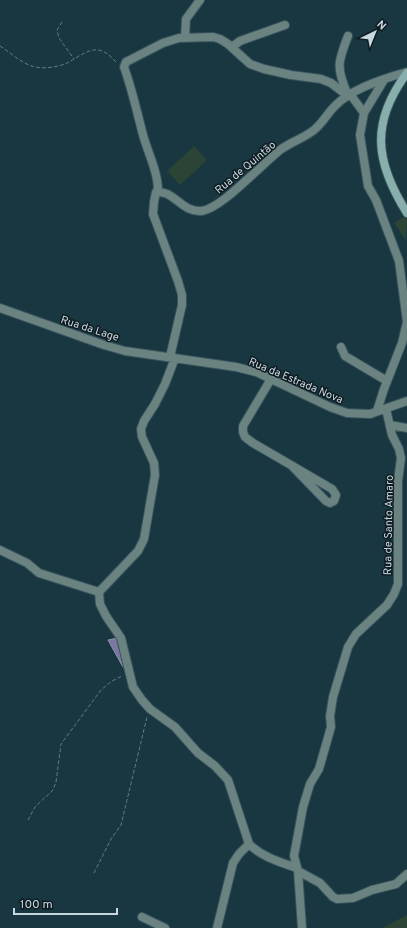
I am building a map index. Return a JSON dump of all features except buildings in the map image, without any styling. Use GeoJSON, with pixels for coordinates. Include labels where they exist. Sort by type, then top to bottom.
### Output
{"type":"FeatureCollection","features":[{"type":"Feature","properties":{"kind":"main road"},"geometry":{"type":"LineString","coordinates":[[407,73],[398,85],[390,102],[383,122],[381,135],[385,168],[396,195],[407,213]]}},
{"type":"Feature","properties":{"kind":"street"},"geometry":{"type":"LineString","coordinates":[[185,38],[186,19],[200,0]]}},
{"type":"Feature","properties":{"kind":"street"},"geometry":{"type":"LineString","coordinates":[[232,47],[240,41],[285,25]]}},
{"type":"Feature","properties":{"kind":"street"},"geometry":{"type":"LineString","coordinates":[[348,36],[339,59],[339,68],[349,95]]}},
{"type":"Feature","properties":{"kind":"street"},"geometry":{"type":"LineString","coordinates":[[364,113],[349,95],[331,83],[321,79],[264,69],[250,64],[232,47],[220,39],[212,37],[179,38],[153,48],[126,62],[124,67],[131,86],[158,186],[153,214],[178,281],[182,296],[182,304],[173,357],[165,384],[141,429],[142,437],[154,463],[154,475],[144,539],[138,551],[99,592],[100,604],[106,616],[121,638],[133,687],[150,710],[175,727],[198,753],[215,766],[228,780],[249,844],[256,851],[298,870],[320,883],[332,897],[337,899],[353,898],[372,890],[396,884],[407,874]]}},
{"type":"Feature","properties":{"kind":"street","name":"Rua de Quintão"},"geometry":{"type":"LineString","coordinates":[[158,191],[163,191],[190,209],[201,211],[213,207],[281,150],[316,129],[337,103],[349,95],[384,80],[407,73]]}},
{"type":"Feature","properties":{"kind":"street"},"geometry":{"type":"LineString","coordinates":[[377,411],[402,343],[407,322],[399,261],[376,200],[368,186],[360,135],[364,113],[384,80]]}},
{"type":"Feature","properties":{"kind":"street","name":"Rua da Lage"},"geometry":{"type":"LineString","coordinates":[[0,308],[118,349],[173,357]]}},
{"type":"Feature","properties":{"kind":"street"},"geometry":{"type":"LineString","coordinates":[[341,347],[345,356],[387,381]]}},
{"type":"Feature","properties":{"kind":"street","name":"Rua da Estrada Nova"},"geometry":{"type":"LineString","coordinates":[[173,357],[236,367],[256,372],[346,413],[370,414],[407,401]]}},
{"type":"Feature","properties":{"kind":"street"},"geometry":{"type":"LineString","coordinates":[[270,379],[243,426],[245,437],[332,489],[336,495],[334,501],[330,503],[326,501],[291,465]]}},
{"type":"Feature","properties":{"kind":"street","name":"Rua de Santo Amaro"},"geometry":{"type":"LineString","coordinates":[[302,928],[298,870],[294,856],[303,807],[310,784],[319,769],[328,740],[331,727],[330,716],[333,697],[348,647],[356,634],[386,605],[394,594],[398,584],[398,480],[401,458],[399,449],[392,435],[386,409]]}},
{"type":"Feature","properties":{"kind":"street"},"geometry":{"type":"LineString","coordinates":[[390,425],[407,428]]}},
{"type":"Feature","properties":{"kind":"street"},"geometry":{"type":"LineString","coordinates":[[0,550],[27,563],[39,573],[99,592]]}},
{"type":"Feature","properties":{"kind":"street"},"geometry":{"type":"LineString","coordinates":[[217,928],[233,863],[239,854],[249,844]]}},
{"type":"Feature","properties":{"kind":"street"},"geometry":{"type":"LineString","coordinates":[[142,917],[165,928]]}},
{"type":"Feature","properties":{"kind":"path"},"geometry":{"type":"LineString","coordinates":[[62,22],[57,30],[59,38],[74,59]]}},
{"type":"Feature","properties":{"kind":"path"},"geometry":{"type":"LineString","coordinates":[[0,46],[22,62],[33,67],[43,68],[65,64],[95,49],[106,53],[118,65],[124,67]]}},
{"type":"Feature","properties":{"kind":"path"},"geometry":{"type":"LineString","coordinates":[[28,820],[35,808],[53,790],[56,782],[60,749],[66,737],[101,690],[112,681],[130,673]]}},
{"type":"Feature","properties":{"kind":"path"},"geometry":{"type":"LineString","coordinates":[[94,873],[111,839],[121,825],[147,715],[150,710]]}},
{"type":"Feature","properties":{"kind":"green space"},"geometry":{"type":"Polygon","coordinates":[[[194,146],[207,160],[180,185],[167,171],[194,146]]]}},
{"type":"Feature","properties":{"kind":"green space"},"geometry":{"type":"Polygon","coordinates":[[[405,216],[407,219],[406,241],[394,223],[405,216]]]}},
{"type":"Feature","properties":{"kind":"green space"},"geometry":{"type":"Polygon","coordinates":[[[407,915],[407,928],[382,928],[407,915]]]}},
{"type":"Feature","properties":{"kind":"water"},"geometry":{"type":"Polygon","coordinates":[[[118,638],[126,667],[123,667],[108,640],[118,638]]]}}]}
